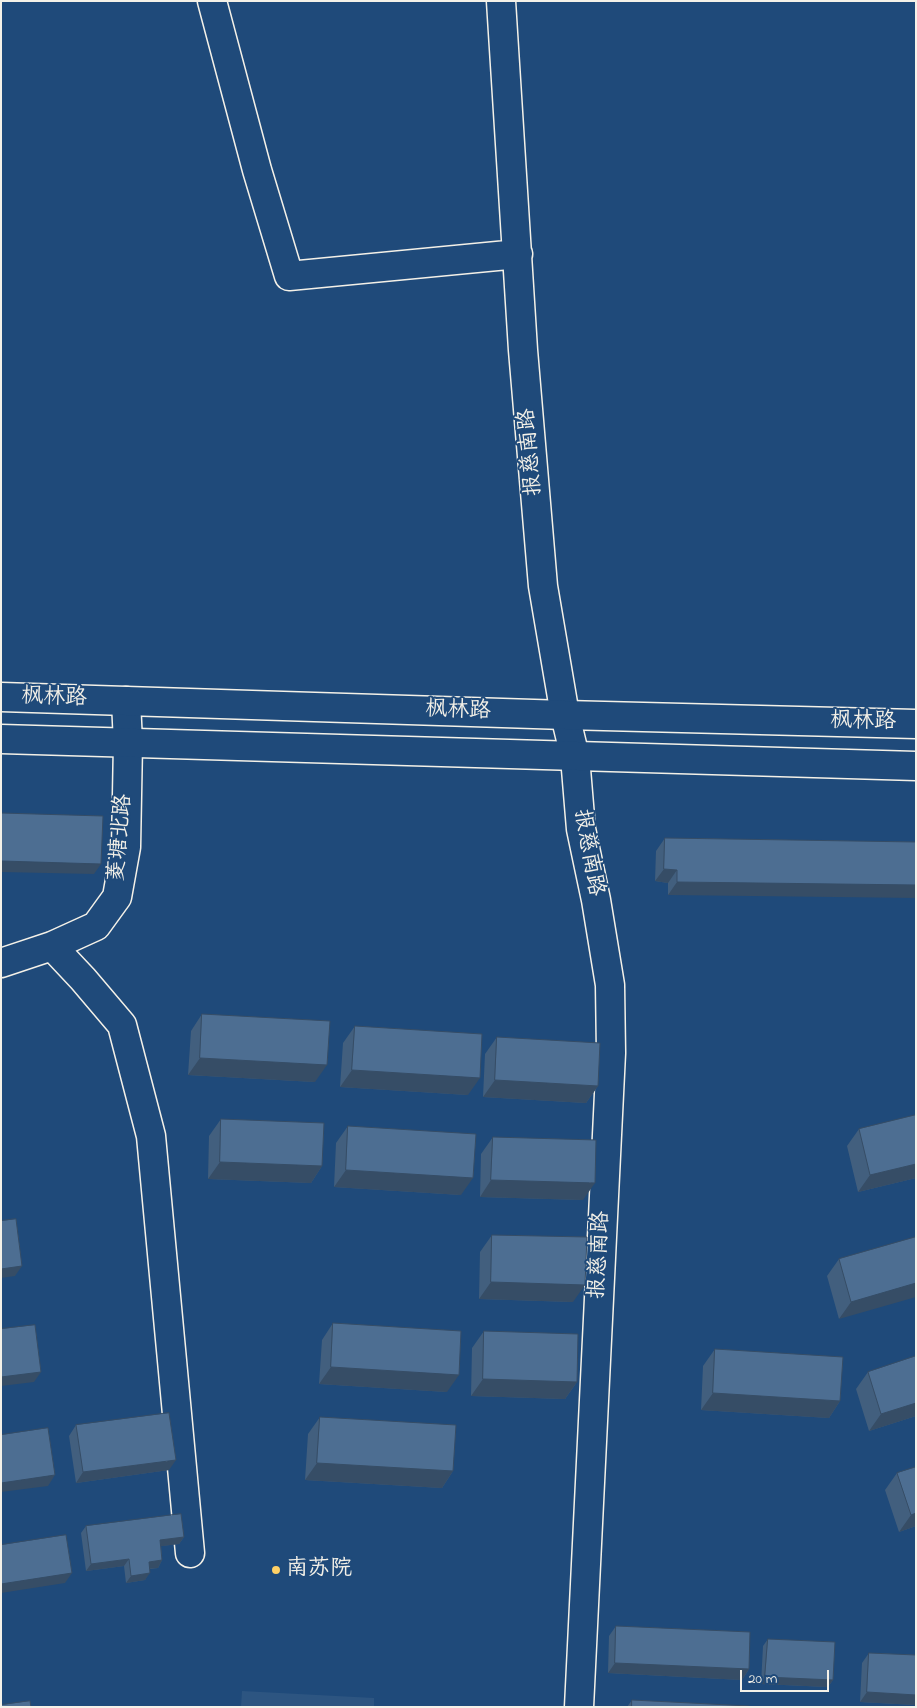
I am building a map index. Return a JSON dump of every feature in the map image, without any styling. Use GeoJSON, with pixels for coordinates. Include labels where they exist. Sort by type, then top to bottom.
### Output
{"type":"FeatureCollection","features":[{"type":"Feature","properties":{"kind":"street"},"geometry":{"type":"LineString","coordinates":[[212,1],[257,170],[289,276],[518,254]]}},
{"type":"Feature","properties":{"kind":"street","name":"报慈南路"},"geometry":{"type":"LineString","coordinates":[[501,1],[524,360],[543,586],[565,715],[576,757],[581,828],[596,900],[610,985],[610,1044],[579,1707]]}},
{"type":"Feature","properties":{"kind":"street","name":"枫林路"},"geometry":{"type":"LineString","coordinates":[[1,697],[916,724]]}},
{"type":"Feature","properties":{"kind":"street","name":"菱塘北路"},"geometry":{"type":"LineString","coordinates":[[1,963],[52,946],[96,926],[117,897],[126,847],[128,743],[126,701]]}},
{"type":"Feature","properties":{"kind":"street","name":"枫林路"},"geometry":{"type":"LineString","coordinates":[[1,739],[916,766]]}},
{"type":"Feature","properties":{"kind":"street"},"geometry":{"type":"LineString","coordinates":[[52,946],[122,1025],[151,1136],[190,1553]]}},
{"type":"Feature","properties":{"kind":"shaded area"},"geometry":{"type":"Polygon","coordinates":[[[242,1691],[374,1698],[374,1707],[241,1707],[242,1691]]]}},
{"type":"Feature","properties":{"kind":"building"},"geometry":{"type":"Polygon","coordinates":[[[1,813],[103,816],[101,864],[1,861],[1,813]]]}},
{"type":"Feature","properties":{"kind":"building"},"geometry":{"type":"Polygon","coordinates":[[[665,838],[916,842],[916,885],[677,882],[677,870],[664,869],[665,838]]]}},
{"type":"Feature","properties":{"kind":"building"},"geometry":{"type":"Polygon","coordinates":[[[202,1014],[330,1021],[327,1065],[200,1058],[202,1014]]]}},
{"type":"Feature","properties":{"kind":"building"},"geometry":{"type":"Polygon","coordinates":[[[355,1026],[482,1034],[480,1078],[352,1070],[355,1026]]]}},
{"type":"Feature","properties":{"kind":"building"},"geometry":{"type":"Polygon","coordinates":[[[497,1037],[600,1043],[598,1086],[495,1080],[497,1037]]]}},
{"type":"Feature","properties":{"kind":"building"},"geometry":{"type":"Polygon","coordinates":[[[916,1115],[916,1164],[870,1175],[859,1129],[916,1115]]]}},
{"type":"Feature","properties":{"kind":"building"},"geometry":{"type":"Polygon","coordinates":[[[221,1119],[324,1123],[322,1166],[220,1162],[221,1119]]]}},
{"type":"Feature","properties":{"kind":"building"},"geometry":{"type":"Polygon","coordinates":[[[348,1126],[476,1134],[473,1178],[346,1170],[348,1126]]]}},
{"type":"Feature","properties":{"kind":"building"},"geometry":{"type":"Polygon","coordinates":[[[493,1137],[596,1140],[595,1183],[491,1180],[493,1137]]]}},
{"type":"Feature","properties":{"kind":"building"},"geometry":{"type":"Polygon","coordinates":[[[16,1219],[22,1266],[1,1269],[1,1221],[16,1219]]]}},
{"type":"Feature","properties":{"kind":"building"},"geometry":{"type":"Polygon","coordinates":[[[492,1235],[587,1237],[585,1285],[491,1282],[492,1235]]]}},
{"type":"Feature","properties":{"kind":"building"},"geometry":{"type":"Polygon","coordinates":[[[916,1237],[916,1283],[851,1302],[839,1259],[916,1237]]]}},
{"type":"Feature","properties":{"kind":"building"},"geometry":{"type":"Polygon","coordinates":[[[333,1323],[461,1331],[459,1375],[331,1367],[333,1323]]]}},
{"type":"Feature","properties":{"kind":"building"},"geometry":{"type":"Polygon","coordinates":[[[35,1325],[41,1372],[1,1377],[1,1329],[35,1325]]]}},
{"type":"Feature","properties":{"kind":"building"},"geometry":{"type":"Polygon","coordinates":[[[484,1331],[578,1334],[577,1382],[483,1379],[484,1331]]]}},
{"type":"Feature","properties":{"kind":"building"},"geometry":{"type":"Polygon","coordinates":[[[715,1349],[843,1357],[840,1401],[713,1393],[715,1349]]]}},
{"type":"Feature","properties":{"kind":"building"},"geometry":{"type":"Polygon","coordinates":[[[916,1356],[916,1403],[881,1414],[868,1372],[916,1356]]]}},
{"type":"Feature","properties":{"kind":"building"},"geometry":{"type":"Polygon","coordinates":[[[169,1413],[176,1460],[83,1472],[76,1425],[169,1413]]]}},
{"type":"Feature","properties":{"kind":"building"},"geometry":{"type":"Polygon","coordinates":[[[320,1417],[456,1425],[453,1471],[317,1463],[320,1417]]]}},
{"type":"Feature","properties":{"kind":"building"},"geometry":{"type":"Polygon","coordinates":[[[48,1428],[55,1475],[1,1483],[1,1435],[48,1428]]]}},
{"type":"Feature","properties":{"kind":"building"},"geometry":{"type":"Polygon","coordinates":[[[916,1467],[916,1513],[911,1515],[897,1473],[916,1467]]]}},
{"type":"Feature","properties":{"kind":"building"},"geometry":{"type":"Polygon","coordinates":[[[181,1514],[184,1537],[160,1540],[162,1560],[149,1562],[150,1573],[131,1576],[129,1559],[91,1564],[86,1526],[181,1514]]]}},
{"type":"Feature","properties":{"kind":"building"},"geometry":{"type":"Polygon","coordinates":[[[66,1535],[72,1573],[1,1584],[1,1545],[66,1535]]]}},
{"type":"Feature","properties":{"kind":"building"},"geometry":{"type":"Polygon","coordinates":[[[616,1626],[750,1632],[749,1669],[615,1663],[616,1626]]]}},
{"type":"Feature","properties":{"kind":"building"},"geometry":{"type":"Polygon","coordinates":[[[768,1639],[835,1642],[833,1680],[765,1677],[768,1639]]]}},
{"type":"Feature","properties":{"kind":"building"},"geometry":{"type":"Polygon","coordinates":[[[869,1653],[916,1655],[916,1695],[867,1692],[869,1653]]]}},
{"type":"Feature","properties":{"kind":"building"},"geometry":{"type":"Polygon","coordinates":[[[632,1700],[749,1706],[749,1707],[632,1707],[632,1700]]]}},
{"type":"Feature","properties":{"kind":"building"},"geometry":{"type":"Polygon","coordinates":[[[30,1701],[31,1707],[1,1707],[1,1705],[30,1701]]]}},
{"type":"Feature","properties":{"kind":"place","name":"南苏院"},"geometry":{"type":"Point","coordinates":[276,1570]}}]}
